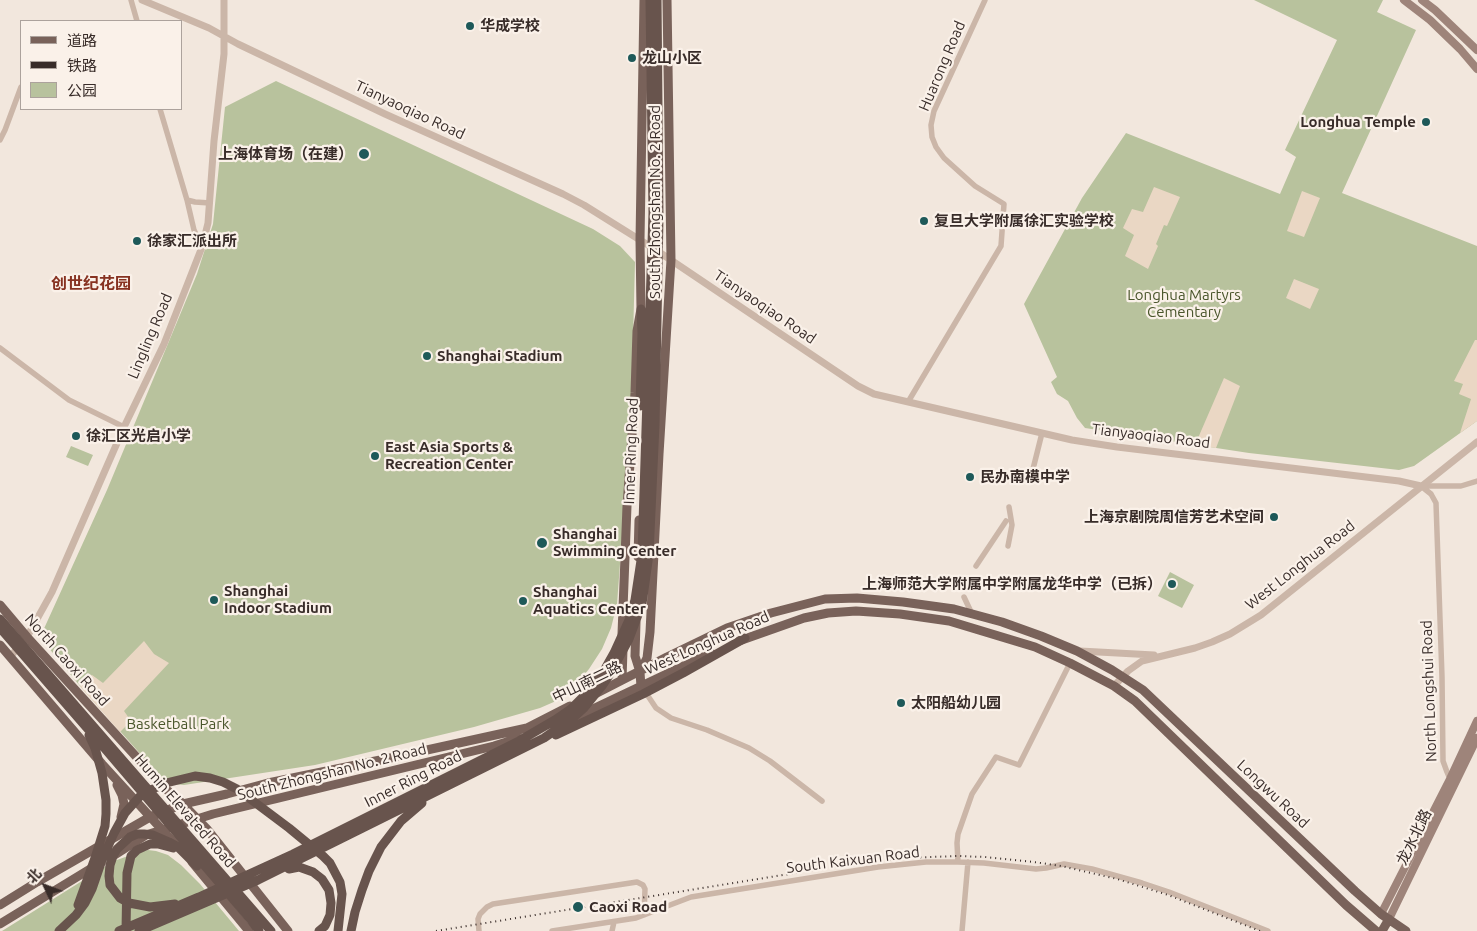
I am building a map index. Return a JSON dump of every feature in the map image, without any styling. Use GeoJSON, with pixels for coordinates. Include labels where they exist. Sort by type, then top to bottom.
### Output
{"type":"FeatureCollection","features":[{"type":"Feature","properties":{"kind":"highway","name":"Inner Ring Road"},"geometry":{"type":"LineString","coordinates":[[119,931],[200,897],[293,854],[520,741],[571,709],[605,669],[629,620],[635,600],[642,554],[653,213],[650,0]]}},
{"type":"Feature","properties":{"kind":"highway","name":"Inner Ring Road"},"geometry":{"type":"LineString","coordinates":[[139,931],[267,876],[544,738],[573,718],[602,686],[610,674],[629,638],[642,604],[650,554],[655,424],[659,217],[657,0]]}},
{"type":"Feature","properties":{"kind":"highway"},"geometry":{"type":"LineString","coordinates":[[641,309],[639,495],[643,508]]}},
{"type":"Feature","properties":{"kind":"highway","name":"Humin Elevated Road"},"geometry":{"type":"LineString","coordinates":[[0,619],[254,918],[271,931]]}},
{"type":"Feature","properties":{"kind":"highway"},"geometry":{"type":"LineString","coordinates":[[0,628],[80,720],[224,894]]}},
{"type":"Feature","properties":{"kind":"highway"},"geometry":{"type":"LineString","coordinates":[[523,749],[620,706],[745,638]]}},
{"type":"Feature","properties":{"kind":"highway"},"geometry":{"type":"LineString","coordinates":[[61,930],[73,914],[86,886],[102,839],[106,814],[105,789],[99,760],[90,736],[80,720]]}},
{"type":"Feature","properties":{"kind":"highway"},"geometry":{"type":"LineString","coordinates":[[61,930],[85,903],[102,860],[125,813],[142,794],[166,782],[195,776],[216,780],[237,789],[289,828],[330,863],[340,882],[342,894],[338,931]]}},
{"type":"Feature","properties":{"kind":"highway"},"geometry":{"type":"LineString","coordinates":[[351,931],[362,890],[381,847],[410,812],[445,788]]}},
{"type":"Feature","properties":{"kind":"highway"},"geometry":{"type":"LineString","coordinates":[[200,897],[150,907],[129,903],[120,898],[110,885],[110,865],[113,856],[123,842],[137,834],[153,835],[161,838],[178,847],[224,894],[254,918],[276,931]]}},
{"type":"Feature","properties":{"kind":"highway"},"geometry":{"type":"LineString","coordinates":[[126,931],[127,873],[131,856],[137,850],[150,844],[158,844],[172,848],[191,860]]}},
{"type":"Feature","properties":{"kind":"highway"},"geometry":{"type":"LineString","coordinates":[[267,876],[286,869],[299,867],[313,872],[322,879],[328,890],[331,903],[328,920],[320,931]]}},
{"type":"Feature","properties":{"kind":"highway","name":"Humin Elevated Road"},"geometry":{"type":"LineString","coordinates":[[254,918],[260,931]]}},
{"type":"Feature","properties":{"kind":"main road","name":"South Zhongshan No. 2 Road"},"geometry":{"type":"LineString","coordinates":[[0,905],[150,817],[183,804],[268,783],[527,728],[622,680],[622,633],[635,393],[636,331],[641,309],[640,240],[644,0]]}},
{"type":"Feature","properties":{"kind":"main road","name":"South Zhongshan No. 2 Road"},"geometry":{"type":"LineString","coordinates":[[0,924],[146,835],[162,829],[494,746],[559,724],[641,687],[640,672],[647,658],[650,632],[671,260],[667,0]]}},
{"type":"Feature","properties":{"kind":"main road"},"geometry":{"type":"LineString","coordinates":[[1404,0],[1430,20],[1460,49],[1477,69]]}},
{"type":"Feature","properties":{"kind":"main road"},"geometry":{"type":"LineString","coordinates":[[1422,0],[1477,50]]}},
{"type":"Feature","properties":{"kind":"main road","name":"中山南二路"},"geometry":{"type":"LineString","coordinates":[[622,680],[640,672],[636,656],[636,646],[646,330],[641,309]]}},
{"type":"Feature","properties":{"kind":"main road","name":"West Longhua Road"},"geometry":{"type":"LineString","coordinates":[[640,672],[727,628],[800,604],[825,599],[857,598],[954,609],[1002,622],[1077,651],[1122,676]]}},
{"type":"Feature","properties":{"kind":"main road","name":"North Caoxi Road"},"geometry":{"type":"LineString","coordinates":[[0,605],[152,774],[197,819]]}},
{"type":"Feature","properties":{"kind":"main road","name":"West Longhua Road"},"geometry":{"type":"LineString","coordinates":[[641,687],[745,638],[804,618],[828,613],[856,611],[900,614],[949,621],[1035,647],[1114,686]]}},
{"type":"Feature","properties":{"kind":"main road"},"geometry":{"type":"LineString","coordinates":[[0,645],[102,764],[224,894],[249,931]]}},
{"type":"Feature","properties":{"kind":"main road","name":"Longwu Road"},"geometry":{"type":"LineString","coordinates":[[1122,676],[1143,690],[1385,917],[1406,931]]}},
{"type":"Feature","properties":{"kind":"main road","name":"Longwu Road"},"geometry":{"type":"LineString","coordinates":[[1114,686],[1135,701],[1373,930]]}},
{"type":"Feature","properties":{"kind":"main road"},"geometry":{"type":"LineString","coordinates":[[1453,781],[1477,721]]}},
{"type":"Feature","properties":{"kind":"main road"},"geometry":{"type":"LineString","coordinates":[[1453,781],[1464,766],[1477,738]]}},
{"type":"Feature","properties":{"kind":"main road"},"geometry":{"type":"LineString","coordinates":[[102,764],[120,790],[124,804],[123,814],[104,844]]}},
{"type":"Feature","properties":{"kind":"main road","name":"North Longshui Road"},"geometry":{"type":"LineString","coordinates":[[1385,917],[1453,781]]}},
{"type":"Feature","properties":{"kind":"main road"},"geometry":{"type":"LineString","coordinates":[[197,819],[288,931]]}},
{"type":"Feature","properties":{"kind":"main road"},"geometry":{"type":"LineString","coordinates":[[224,894],[225,907],[244,931]]}},
{"type":"Feature","properties":{"kind":"main road"},"geometry":{"type":"LineString","coordinates":[[1373,930],[1385,917]]}},
{"type":"Feature","properties":{"kind":"main road"},"geometry":{"type":"LineString","coordinates":[[1382,931],[1385,917]]}},
{"type":"Feature","properties":{"kind":"street"},"geometry":{"type":"LineString","coordinates":[[131,0],[137,20]]}},
{"type":"Feature","properties":{"kind":"street","name":"Tianyaoqiao Road"},"geometry":{"type":"LineString","coordinates":[[142,0],[209,28],[378,111],[562,194],[605,217],[858,386],[874,394],[1042,433],[1117,447],[1390,480],[1421,486]]}},
{"type":"Feature","properties":{"kind":"street","name":"Lingling Road"},"geometry":{"type":"LineString","coordinates":[[10,657],[27,637],[52,592],[124,427],[164,344],[202,247],[208,222],[214,142],[224,54],[224,0]]}},
{"type":"Feature","properties":{"kind":"street","name":"Huarong Road"},"geometry":{"type":"LineString","coordinates":[[908,402],[1001,246],[1004,204],[974,186],[944,158],[932,137],[931,125],[934,111],[985,0]]}},
{"type":"Feature","properties":{"kind":"street"},"geometry":{"type":"LineString","coordinates":[[0,140],[6,130],[20,90]]}},
{"type":"Feature","properties":{"kind":"street"},"geometry":{"type":"LineString","coordinates":[[160,110],[194,230],[202,247]]}},
{"type":"Feature","properties":{"kind":"street"},"geometry":{"type":"LineString","coordinates":[[187,200],[210,202]]}},
{"type":"Feature","properties":{"kind":"street"},"geometry":{"type":"LineString","coordinates":[[0,348],[69,400],[124,427]]}},
{"type":"Feature","properties":{"kind":"street"},"geometry":{"type":"LineString","coordinates":[[1033,470],[1042,433]]}},
{"type":"Feature","properties":{"kind":"street","name":"West Longhua Road"},"geometry":{"type":"LineString","coordinates":[[1114,686],[1122,676],[1142,661],[1212,642],[1230,634],[1260,615],[1477,442]]}},
{"type":"Feature","properties":{"kind":"street"},"geometry":{"type":"LineString","coordinates":[[1421,486],[1461,486],[1477,481]]}},
{"type":"Feature","properties":{"kind":"street","name":"North Longshui Road"},"geometry":{"type":"LineString","coordinates":[[1421,486],[1431,494],[1436,503],[1444,761],[1453,781]]}},
{"type":"Feature","properties":{"kind":"street"},"geometry":{"type":"LineString","coordinates":[[1008,546],[1012,525],[1010,507]]}},
{"type":"Feature","properties":{"kind":"street"},"geometry":{"type":"LineString","coordinates":[[976,566],[1006,521]]}},
{"type":"Feature","properties":{"kind":"street"},"geometry":{"type":"LineString","coordinates":[[964,597],[972,614]]}},
{"type":"Feature","properties":{"kind":"street"},"geometry":{"type":"LineString","coordinates":[[1077,651],[1164,655]]}},
{"type":"Feature","properties":{"kind":"street"},"geometry":{"type":"LineString","coordinates":[[958,862],[958,834],[972,794],[996,757],[1019,765],[1070,663]]}},
{"type":"Feature","properties":{"kind":"street"},"geometry":{"type":"LineString","coordinates":[[641,687],[656,708],[671,718],[707,730],[749,748],[770,760],[822,801]]}},
{"type":"Feature","properties":{"kind":"street"},"geometry":{"type":"LineString","coordinates":[[962,931],[968,862]]}},
{"type":"Feature","properties":{"kind":"street","name":"South Kaixuan Road"},"geometry":{"type":"LineString","coordinates":[[552,931],[614,922],[644,915],[690,897],[878,866],[968,862],[1041,869],[1068,864],[1092,869],[1169,892],[1268,931]]}},
{"type":"Feature","properties":{"kind":"street"},"geometry":{"type":"LineString","coordinates":[[479,931],[478,919],[480,914],[493,904],[638,882],[646,890],[644,915]]}},
{"type":"Feature","properties":{"kind":"street"},"geometry":{"type":"LineString","coordinates":[[612,931],[614,922]]}},
{"type":"Feature","properties":{"kind":"green space","name":"Longhua Martyrs Cementary"},"geometry":{"type":"Polygon","coordinates":[[[1254,0],[1383,0],[1377,12],[1416,30],[1342,193],[1477,246],[1477,421],[1414,466],[1399,470],[1249,453],[1085,428],[1068,401],[1057,394],[1051,382],[1057,377],[1024,304],[1082,198],[1126,133],[1280,194],[1296,157],[1285,150],[1337,40],[1254,0]]]}},
{"type":"Feature","properties":{"kind":"green space","name":"East Asia Sports & Recreation Center"},"geometry":{"type":"Polygon","coordinates":[[[276,81],[593,229],[620,246],[635,262],[631,417],[617,604],[611,628],[602,649],[589,669],[572,689],[556,701],[540,708],[474,727],[315,765],[184,785],[173,784],[159,775],[80,686],[43,641],[42,633],[107,490],[197,274],[213,224],[225,107],[276,81]]]}},
{"type":"Feature","properties":{"kind":"green space"},"geometry":{"type":"Polygon","coordinates":[[[71,446],[93,455],[88,466],[66,457],[71,446]]]}},
{"type":"Feature","properties":{"kind":"green space"},"geometry":{"type":"Polygon","coordinates":[[[1170,572],[1194,585],[1182,608],[1158,596],[1170,572]]]}},
{"type":"Feature","properties":{"kind":"green space"},"geometry":{"type":"Polygon","coordinates":[[[148,850],[168,855],[181,865],[200,884],[239,931],[2,931],[114,861],[148,850]]]}},
{"type":"Feature","properties":{"kind":"shaded area"},"geometry":{"type":"Polygon","coordinates":[[[1154,187],[1180,197],[1167,226],[1164,225],[1156,244],[1158,246],[1148,269],[1125,256],[1134,235],[1123,228],[1132,209],[1143,212],[1154,187]]]}},
{"type":"Feature","properties":{"kind":"shaded area"},"geometry":{"type":"Polygon","coordinates":[[[1302,191],[1320,198],[1304,237],[1287,231],[1302,191]]]}},
{"type":"Feature","properties":{"kind":"shaded area"},"geometry":{"type":"Polygon","coordinates":[[[1294,279],[1319,289],[1310,309],[1286,298],[1294,279]]]}},
{"type":"Feature","properties":{"kind":"shaded area"},"geometry":{"type":"Polygon","coordinates":[[[1475,340],[1477,340],[1477,421],[1460,433],[1471,399],[1459,394],[1463,384],[1454,381],[1475,340]]]}},
{"type":"Feature","properties":{"kind":"shaded area"},"geometry":{"type":"Polygon","coordinates":[[[1224,378],[1240,386],[1216,448],[1195,445],[1224,378]]]}},
{"type":"Feature","properties":{"kind":"shaded area"},"geometry":{"type":"Polygon","coordinates":[[[144,641],[154,654],[169,663],[124,711],[131,721],[120,732],[80,686],[92,675],[103,683],[144,641]]]}},
{"type":"Feature","properties":{"kind":"railway"},"geometry":{"type":"LineString","coordinates":[[436,931],[851,864],[904,858],[958,856],[1034,862],[1117,879],[1168,895],[1260,931]]}},
{"type":"Feature","properties":{"kind":"place","name":"华成学校"},"geometry":{"type":"Point","coordinates":[470,26]}},
{"type":"Feature","properties":{"kind":"place","name":"龙山小区"},"geometry":{"type":"Point","coordinates":[632,58]}},
{"type":"Feature","properties":{"kind":"place","name":"Longhua Temple"},"geometry":{"type":"Point","coordinates":[1426,122]}},
{"type":"Feature","properties":{"kind":"place","name":"上海体育场（在建）"},"geometry":{"type":"Point","coordinates":[364,154]}},
{"type":"Feature","properties":{"kind":"place","name":"复旦大学附属徐汇实验学校"},"geometry":{"type":"Point","coordinates":[924,221]}},
{"type":"Feature","properties":{"kind":"place","name":"徐家汇派出所"},"geometry":{"type":"Point","coordinates":[137,241]}},
{"type":"Feature","properties":{"kind":"place","name":"Shanghai Stadium"},"geometry":{"type":"Point","coordinates":[427,356]}},
{"type":"Feature","properties":{"kind":"place","name":"徐汇区光启小学"},"geometry":{"type":"Point","coordinates":[76,436]}},
{"type":"Feature","properties":{"kind":"place","name":"East Asia Sports & Recreation Center"},"geometry":{"type":"Point","coordinates":[375,456]}},
{"type":"Feature","properties":{"kind":"place","name":"民办南模中学"},"geometry":{"type":"Point","coordinates":[970,477]}},
{"type":"Feature","properties":{"kind":"place","name":"上海京剧院周信芳艺术空间"},"geometry":{"type":"Point","coordinates":[1274,517]}},
{"type":"Feature","properties":{"kind":"place","name":"Shanghai Swimming Center"},"geometry":{"type":"Point","coordinates":[542,543]}},
{"type":"Feature","properties":{"kind":"place","name":"上海师范大学附属中学附属龙华中学（已拆）"},"geometry":{"type":"Point","coordinates":[1172,584]}},
{"type":"Feature","properties":{"kind":"place","name":"Shanghai Indoor Stadium"},"geometry":{"type":"Point","coordinates":[214,600]}},
{"type":"Feature","properties":{"kind":"place","name":"Shanghai Aquatics Center"},"geometry":{"type":"Point","coordinates":[523,601]}},
{"type":"Feature","properties":{"kind":"place","name":"太阳船幼儿园"},"geometry":{"type":"Point","coordinates":[901,703]}},
{"type":"Feature","properties":{"kind":"place","name":"Caoxi Road"},"geometry":{"type":"Point","coordinates":[578,907]}},
{"type":"Feature","properties":{"kind":"district","name":"创世纪花园"},"geometry":{"type":"Point","coordinates":[91,284]}},
{"type":"Feature","properties":{"kind":"park label","name":"Basketball Park"},"geometry":{"type":"Point","coordinates":[178,724]}}]}
